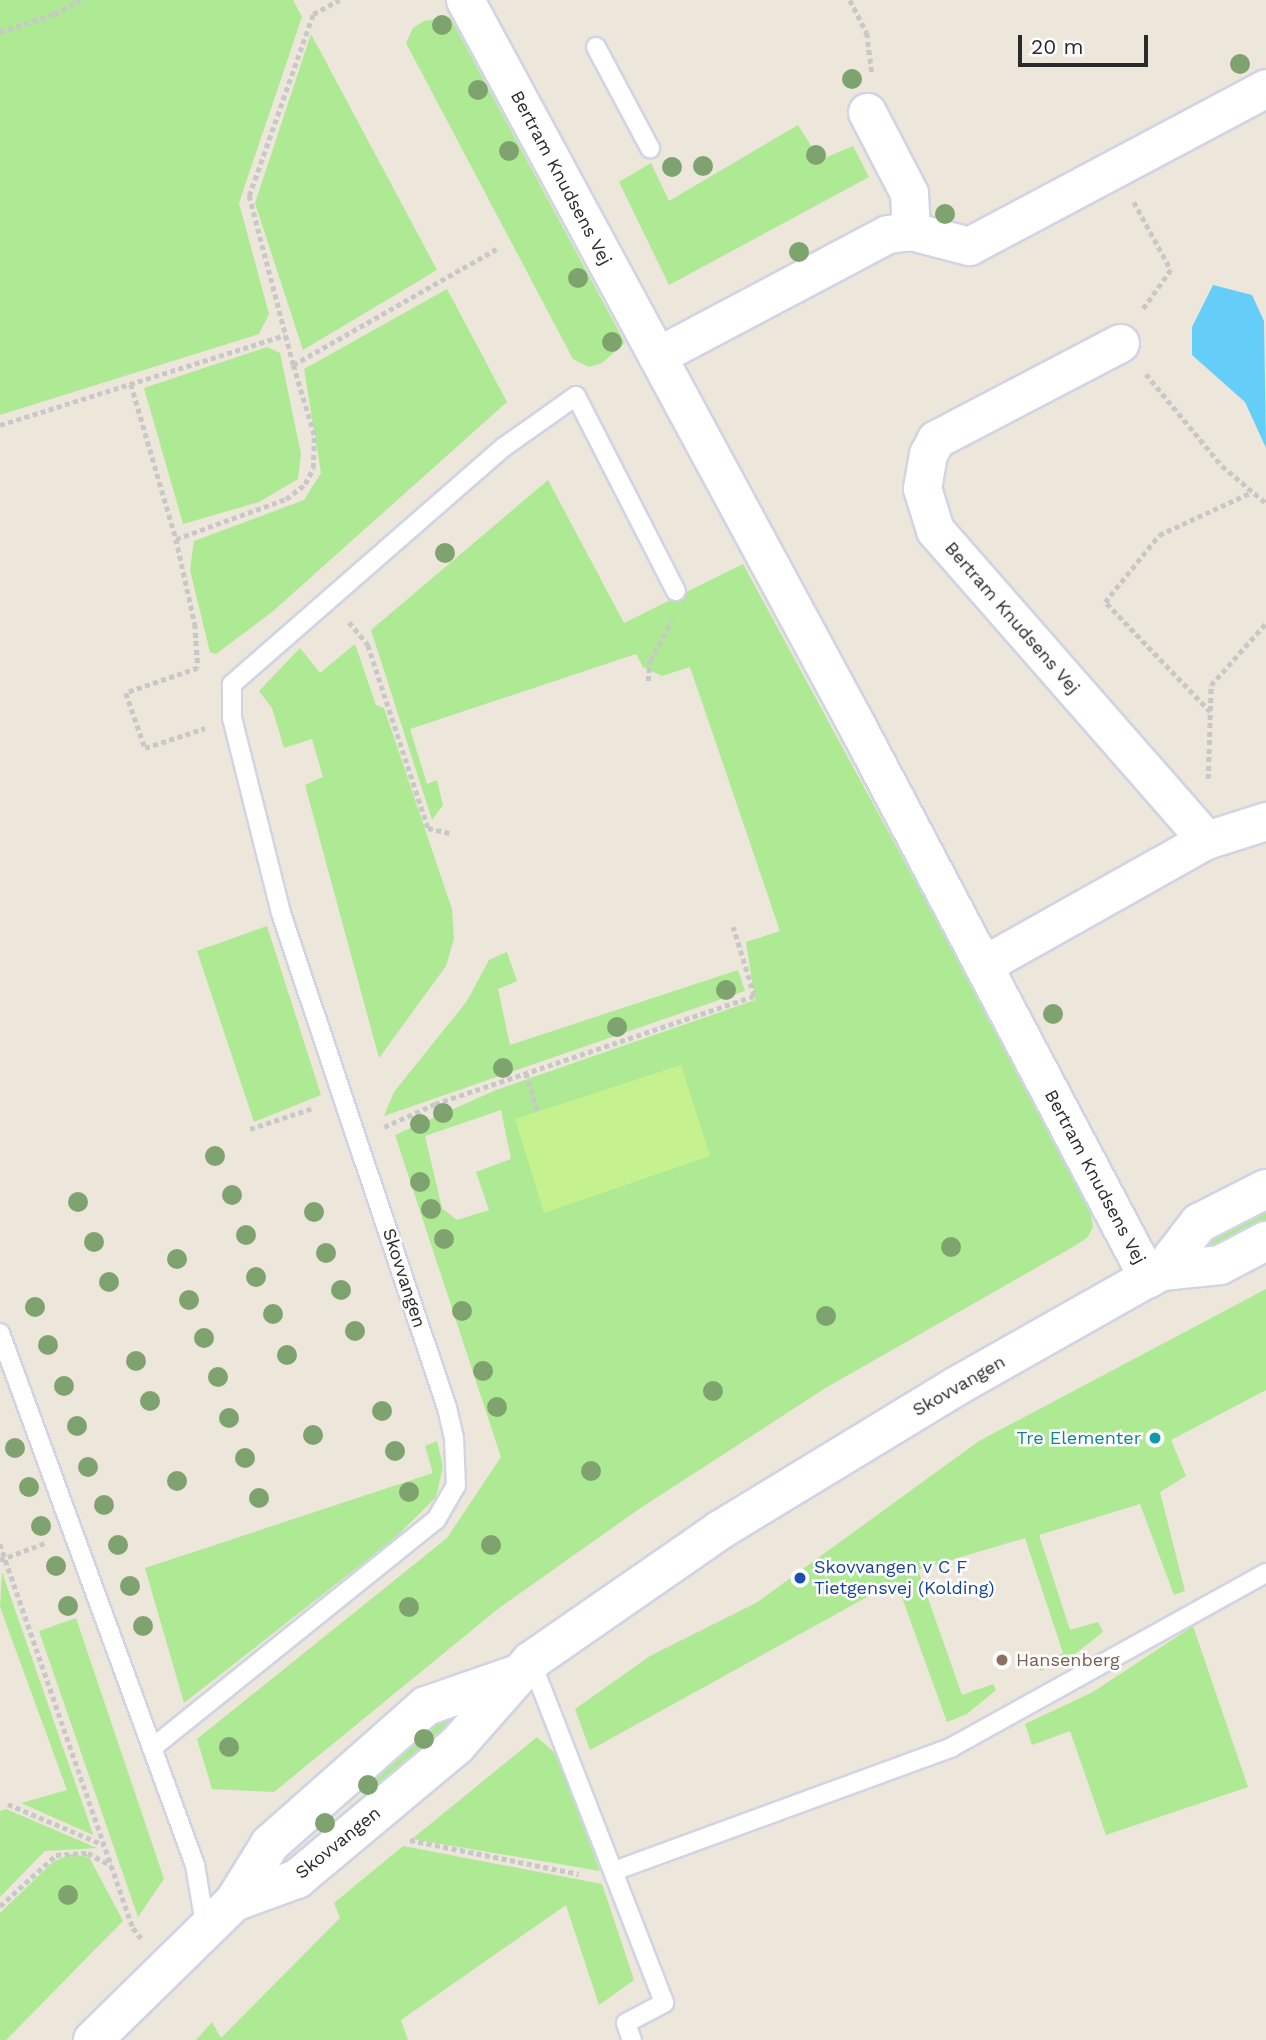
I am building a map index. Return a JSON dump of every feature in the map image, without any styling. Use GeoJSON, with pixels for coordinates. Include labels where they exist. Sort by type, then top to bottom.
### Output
{"type":"FeatureCollection","features":[{"type":"Feature","properties":{"kind":"street","name":"Bertram Knudsens Vej"},"geometry":{"type":"LineString","coordinates":[[465,0],[983,965],[1155,1274]]}},
{"type":"Feature","properties":{"kind":"street"},"geometry":{"type":"LineString","coordinates":[[657,356],[887,234],[911,231],[969,246],[1266,88]]}},
{"type":"Feature","properties":{"kind":"street"},"geometry":{"type":"LineString","coordinates":[[867,112],[909,192],[911,231]]}},
{"type":"Feature","properties":{"kind":"street","name":"Bertram Knudsens Vej"},"geometry":{"type":"LineString","coordinates":[[1120,343],[936,439],[928,454],[922,488],[935,530],[1206,840]]}},
{"type":"Feature","properties":{"kind":"street"},"geometry":{"type":"LineString","coordinates":[[983,965],[1206,840],[1266,821]]}},
{"type":"Feature","properties":{"kind":"street","name":"Skovvangen"},"geometry":{"type":"LineString","coordinates":[[93,2040],[234,1902],[270,1844],[426,1706],[524,1667],[720,1530],[955,1387],[1155,1274],[1199,1223],[1266,1189]]}},
{"type":"Feature","properties":{"kind":"street","name":"Skovvangen"},"geometry":{"type":"LineString","coordinates":[[1155,1274],[1220,1265],[1266,1241]]}},
{"type":"Feature","properties":{"kind":"street","name":"Skovvangen"},"geometry":{"type":"LineString","coordinates":[[234,1902],[297,1879],[457,1745],[524,1667]]}},
{"type":"Feature","properties":{"kind":"lane"},"geometry":{"type":"LineString","coordinates":[[596,47],[650,148]]}},
{"type":"Feature","properties":{"kind":"lane"},"geometry":{"type":"LineString","coordinates":[[330,599],[504,447],[576,396],[676,591]]}},
{"type":"Feature","properties":{"kind":"lane","name":"Skovvangen"},"geometry":{"type":"LineString","coordinates":[[152,1748],[436,1520],[456,1486],[454,1438],[447,1408],[281,913],[232,718],[232,684],[330,599]]}},
{"type":"Feature","properties":{"kind":"lane"},"geometry":{"type":"LineString","coordinates":[[0,1333],[195,1866],[206,1930]]}},
{"type":"Feature","properties":{"kind":"lane"},"geometry":{"type":"LineString","coordinates":[[614,1871],[952,1747],[1266,1573]]}},
{"type":"Feature","properties":{"kind":"lane"},"geometry":{"type":"LineString","coordinates":[[524,1667],[614,1871],[664,2003],[626,2023],[632,2040]]}},
{"type":"Feature","properties":{"kind":"path"},"geometry":{"type":"LineString","coordinates":[[0,32],[54,14],[80,0]]}},
{"type":"Feature","properties":{"kind":"path"},"geometry":{"type":"LineString","coordinates":[[176,539],[286,499],[305,484],[313,468],[314,435],[248,196],[313,15],[339,0]]}},
{"type":"Feature","properties":{"kind":"path"},"geometry":{"type":"LineString","coordinates":[[850,0],[867,33],[872,67],[867,112]]}},
{"type":"Feature","properties":{"kind":"path"},"geometry":{"type":"LineString","coordinates":[[1115,168],[1171,270],[1120,343],[1222,466],[1266,503]]}},
{"type":"Feature","properties":{"kind":"path"},"geometry":{"type":"LineString","coordinates":[[293,365],[496,249]]}},
{"type":"Feature","properties":{"kind":"path"},"geometry":{"type":"LineString","coordinates":[[0,425],[285,335]]}},
{"type":"Feature","properties":{"kind":"path"},"geometry":{"type":"LineString","coordinates":[[131,384],[176,539],[195,624],[198,668],[126,693],[145,748],[232,718]]}},
{"type":"Feature","properties":{"kind":"path"},"geometry":{"type":"LineString","coordinates":[[1210,712],[1105,602],[1159,535],[1252,492]]}},
{"type":"Feature","properties":{"kind":"path"},"geometry":{"type":"LineString","coordinates":[[648,681],[650,660],[663,631],[678,614],[676,591]]}},
{"type":"Feature","properties":{"kind":"path"},"geometry":{"type":"LineString","coordinates":[[330,599],[368,645],[428,828],[449,834]]}},
{"type":"Feature","properties":{"kind":"path"},"geometry":{"type":"LineString","coordinates":[[1206,840],[1211,685],[1266,623]]}},
{"type":"Feature","properties":{"kind":"path"},"geometry":{"type":"LineString","coordinates":[[358,1138],[435,1104],[754,996],[733,927]]}},
{"type":"Feature","properties":{"kind":"path"},"geometry":{"type":"LineString","coordinates":[[526,1073],[538,1112]]}},
{"type":"Feature","properties":{"kind":"path"},"geometry":{"type":"LineString","coordinates":[[250,1129],[344,1098]]}},
{"type":"Feature","properties":{"kind":"path"},"geometry":{"type":"LineString","coordinates":[[2,1559],[73,1533]]}},
{"type":"Feature","properties":{"kind":"path"},"geometry":{"type":"LineString","coordinates":[[0,1544],[2,1559],[133,1928],[165,1970]]}},
{"type":"Feature","properties":{"kind":"path"},"geometry":{"type":"LineString","coordinates":[[8,1804],[105,1845]]}},
{"type":"Feature","properties":{"kind":"path"},"geometry":{"type":"LineString","coordinates":[[363,1823],[421,1844],[577,1874],[614,1871]]}},
{"type":"Feature","properties":{"kind":"path"},"geometry":{"type":"LineString","coordinates":[[0,1906],[56,1854],[88,1853],[111,1866]]}},
{"type":"Feature","properties":{"kind":"green space"},"geometry":{"type":"Polygon","coordinates":[[[0,0],[293,0],[302,17],[239,203],[269,314],[259,334],[0,415],[0,0]]]}},
{"type":"Feature","properties":{"kind":"green space"},"geometry":{"type":"Polygon","coordinates":[[[450,17],[625,343],[602,363],[589,367],[573,359],[406,43],[413,28],[424,21],[450,17]]]}},
{"type":"Feature","properties":{"kind":"green space"},"geometry":{"type":"Polygon","coordinates":[[[311,34],[437,270],[303,350],[255,203],[311,34]]]}},
{"type":"Feature","properties":{"kind":"green space"},"geometry":{"type":"Polygon","coordinates":[[[798,125],[820,160],[853,146],[869,177],[669,285],[619,182],[651,163],[669,201],[798,125]]]}},
{"type":"Feature","properties":{"kind":"green space"},"geometry":{"type":"Polygon","coordinates":[[[447,289],[507,402],[272,612],[216,654],[210,652],[190,570],[194,541],[304,500],[321,473],[304,369],[447,289]]]}},
{"type":"Feature","properties":{"kind":"green space"},"geometry":{"type":"Polygon","coordinates":[[[267,347],[280,353],[301,454],[298,479],[259,502],[183,524],[144,388],[267,347]]]}},
{"type":"Feature","properties":{"kind":"green space"},"geometry":{"type":"Polygon","coordinates":[[[548,480],[624,623],[743,564],[1089,1202],[1093,1227],[1087,1238],[1071,1248],[827,1387],[639,1509],[499,1608],[274,1792],[212,1789],[197,1739],[447,1538],[501,1457],[395,1135],[496,1090],[755,1000],[746,942],[780,931],[690,667],[662,676],[643,667],[636,654],[410,729],[427,784],[437,780],[443,805],[432,820],[371,630],[548,480]],[[501,1110],[425,1136],[442,1208],[457,1220],[489,1210],[476,1172],[511,1159],[501,1110]]]}},
{"type":"Feature","properties":{"kind":"green space"},"geometry":{"type":"Polygon","coordinates":[[[355,644],[376,705],[384,708],[452,909],[454,939],[446,966],[379,1058],[305,785],[323,777],[312,739],[284,748],[272,708],[259,691],[300,648],[320,673],[355,644]]]}},
{"type":"Feature","properties":{"kind":"green space"},"geometry":{"type":"Polygon","coordinates":[[[267,926],[321,1095],[254,1122],[197,951],[267,926]]]}},
{"type":"Feature","properties":{"kind":"green space"},"geometry":{"type":"Polygon","coordinates":[[[507,952],[517,981],[498,989],[510,1045],[738,970],[745,991],[384,1116],[394,1092],[467,1001],[489,960],[507,952]]]}},
{"type":"Feature","properties":{"kind":"green space"},"geometry":{"type":"Polygon","coordinates":[[[681,1065],[710,1156],[544,1213],[515,1119],[681,1065]]]}},
{"type":"Feature","properties":{"kind":"green space"},"geometry":{"type":"Polygon","coordinates":[[[1266,1200],[1266,1226],[1203,1252],[1196,1237],[1266,1200]]]}},
{"type":"Feature","properties":{"kind":"green space"},"geometry":{"type":"Polygon","coordinates":[[[1266,1289],[1266,1390],[1171,1440],[1186,1476],[1160,1492],[1185,1591],[1174,1595],[1140,1504],[1039,1535],[1070,1630],[1098,1622],[1103,1632],[1070,1658],[1040,1671],[1038,1665],[1063,1653],[1025,1538],[918,1570],[962,1695],[993,1684],[996,1690],[967,1714],[947,1722],[896,1581],[590,1750],[575,1709],[650,1656],[756,1603],[979,1441],[1266,1289]]]}},
{"type":"Feature","properties":{"kind":"green space"},"geometry":{"type":"Polygon","coordinates":[[[437,1441],[443,1467],[436,1497],[395,1538],[184,1703],[145,1568],[433,1473],[425,1446],[437,1441]]]}},
{"type":"Feature","properties":{"kind":"green space"},"geometry":{"type":"Polygon","coordinates":[[[2,1572],[93,1835],[21,1803],[67,1790],[0,1607],[2,1572]]]}},
{"type":"Feature","properties":{"kind":"green space"},"geometry":{"type":"Polygon","coordinates":[[[76,1618],[164,1879],[138,1917],[39,1631],[76,1618]]]}},
{"type":"Feature","properties":{"kind":"green space"},"geometry":{"type":"Polygon","coordinates":[[[1193,1626],[1248,1787],[1106,1835],[1070,1731],[1032,1745],[1025,1724],[1093,1692],[1193,1626]]]}},
{"type":"Feature","properties":{"kind":"green space"},"geometry":{"type":"Polygon","coordinates":[[[448,1714],[457,1727],[368,1797],[356,1782],[448,1714]]]}},
{"type":"Feature","properties":{"kind":"green space"},"geometry":{"type":"Polygon","coordinates":[[[537,1737],[556,1754],[600,1871],[412,1839],[537,1737]]]}},
{"type":"Feature","properties":{"kind":"green space"},"geometry":{"type":"Polygon","coordinates":[[[6,1809],[97,1848],[45,1851],[0,1897],[0,1811],[6,1809]]]}},
{"type":"Feature","properties":{"kind":"green space"},"geometry":{"type":"Polygon","coordinates":[[[403,1846],[602,1884],[634,1980],[599,2005],[566,1905],[401,2020],[408,2040],[196,2040],[212,2022],[221,2038],[340,1918],[334,1903],[403,1846]]]}},
{"type":"Feature","properties":{"kind":"green space"},"geometry":{"type":"Polygon","coordinates":[[[71,1854],[89,1857],[123,1921],[6,2040],[0,2040],[0,1913],[53,1862],[71,1854]]]}},
{"type":"Feature","properties":{"kind":"water"},"geometry":{"type":"Polygon","coordinates":[[[1213,285],[1252,295],[1264,321],[1266,448],[1245,402],[1192,355],[1192,327],[1213,285]]]}},
{"type":"Feature","properties":{"kind":"place","name":"Tre Elementer"},"geometry":{"type":"Point","coordinates":[1155,1438]}},
{"type":"Feature","properties":{"kind":"place","name":"Skovvangen v C F Tietgensvej (Kolding)"},"geometry":{"type":"Point","coordinates":[800,1578]}},
{"type":"Feature","properties":{"kind":"place","name":"Hansenberg"},"geometry":{"type":"Point","coordinates":[1002,1660]}}]}
